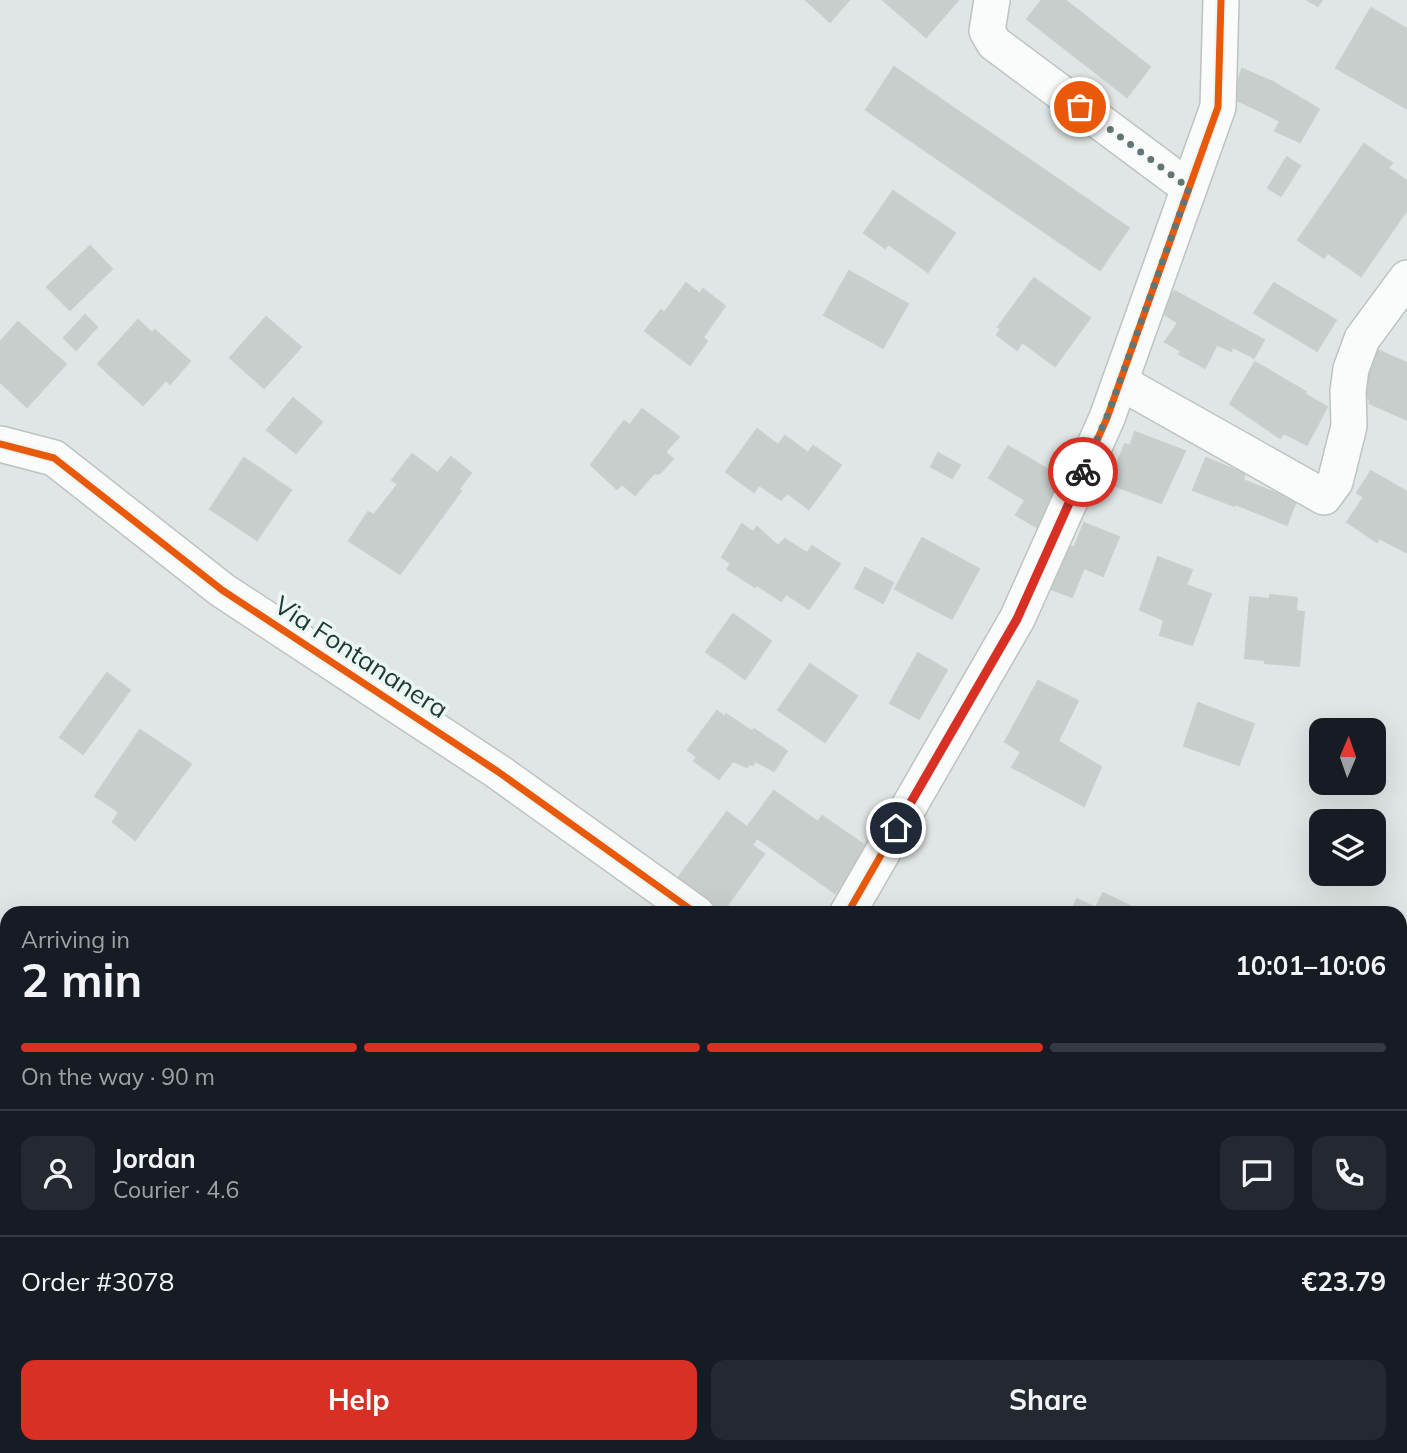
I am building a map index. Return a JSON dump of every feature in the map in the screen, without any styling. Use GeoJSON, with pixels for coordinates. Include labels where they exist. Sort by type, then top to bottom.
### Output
{"type":"FeatureCollection","features":[{"type":"Feature","properties":{"kind":"street"},"geometry":{"type":"LineString","coordinates":[[992,0],[987,31],[994,43],[1189,188]]}},
{"type":"Feature","properties":{"kind":"street"},"geometry":{"type":"LineString","coordinates":[[852,906],[1017,619],[1107,418],[1218,107],[1221,0]]}},
{"type":"Feature","properties":{"kind":"street"},"geometry":{"type":"LineString","coordinates":[[1120,382],[1324,497],[1335,482],[1349,426],[1348,391],[1351,369],[1362,339],[1407,278]]}},
{"type":"Feature","properties":{"kind":"street","name":"Via Fontananera"},"geometry":{"type":"LineString","coordinates":[[0,444],[54,458],[222,590],[497,771],[686,906]]}},
{"type":"Feature","properties":{"kind":"building"},"geometry":{"type":"Polygon","coordinates":[[[806,0],[849,0],[830,22],[806,0]]]}},
{"type":"Feature","properties":{"kind":"building"},"geometry":{"type":"Polygon","coordinates":[[[883,0],[958,0],[926,37],[883,0]]]}},
{"type":"Feature","properties":{"kind":"building"},"geometry":{"type":"Polygon","coordinates":[[[1042,0],[1065,0],[1150,67],[1127,97],[1027,19],[1042,0]]]}},
{"type":"Feature","properties":{"kind":"building"},"geometry":{"type":"Polygon","coordinates":[[[1307,0],[1322,0],[1318,6],[1307,0]]]}},
{"type":"Feature","properties":{"kind":"building"},"geometry":{"type":"Polygon","coordinates":[[[1371,8],[1407,29],[1406,108],[1336,68],[1371,8]]]}},
{"type":"Feature","properties":{"kind":"building"},"geometry":{"type":"Polygon","coordinates":[[[894,67],[1129,228],[1100,270],[866,110],[894,67]]]}},
{"type":"Feature","properties":{"kind":"building"},"geometry":{"type":"Polygon","coordinates":[[[1242,69],[1273,82],[1262,112],[1232,98],[1242,69]]]}},
{"type":"Feature","properties":{"kind":"building"},"geometry":{"type":"Polygon","coordinates":[[[1273,82],[1319,109],[1300,142],[1275,131],[1280,121],[1262,112],[1273,82]]]}},
{"type":"Feature","properties":{"kind":"building"},"geometry":{"type":"Polygon","coordinates":[[[1364,144],[1392,163],[1388,168],[1407,181],[1407,210],[1361,276],[1328,253],[1324,258],[1298,240],[1364,144]]]}},
{"type":"Feature","properties":{"kind":"building"},"geometry":{"type":"Polygon","coordinates":[[[1287,157],[1300,166],[1281,196],[1268,188],[1287,157]]]}},
{"type":"Feature","properties":{"kind":"building"},"geometry":{"type":"Polygon","coordinates":[[[893,191],[955,233],[928,272],[888,244],[885,248],[864,233],[893,191]]]}},
{"type":"Feature","properties":{"kind":"building"},"geometry":{"type":"Polygon","coordinates":[[[90,246],[112,269],[70,310],[47,287],[90,246]]]}},
{"type":"Feature","properties":{"kind":"building"},"geometry":{"type":"Polygon","coordinates":[[[849,271],[908,304],[883,348],[824,315],[849,271]]]}},
{"type":"Feature","properties":{"kind":"building"},"geometry":{"type":"Polygon","coordinates":[[[1034,278],[1090,318],[1055,366],[1022,342],[1017,350],[997,335],[1001,329],[998,327],[1034,278]]]}},
{"type":"Feature","properties":{"kind":"building"},"geometry":{"type":"Polygon","coordinates":[[[686,283],[700,294],[703,289],[725,306],[701,340],[665,312],[686,283]]]}},
{"type":"Feature","properties":{"kind":"building"},"geometry":{"type":"Polygon","coordinates":[[[1274,283],[1336,320],[1317,351],[1254,313],[1274,283]]]}},
{"type":"Feature","properties":{"kind":"building"},"geometry":{"type":"Polygon","coordinates":[[[1175,291],[1229,321],[1205,368],[1179,354],[1181,351],[1165,342],[1178,323],[1160,311],[1175,291]]]}},
{"type":"Feature","properties":{"kind":"building"},"geometry":{"type":"Polygon","coordinates":[[[661,310],[701,340],[702,337],[707,341],[690,365],[645,331],[661,310]]]}},
{"type":"Feature","properties":{"kind":"building"},"geometry":{"type":"Polygon","coordinates":[[[85,315],[97,327],[76,350],[64,338],[85,315]]]}},
{"type":"Feature","properties":{"kind":"building"},"geometry":{"type":"Polygon","coordinates":[[[266,317],[301,347],[264,388],[230,358],[266,317]]]}},
{"type":"Feature","properties":{"kind":"building"},"geometry":{"type":"Polygon","coordinates":[[[138,320],[152,333],[155,330],[190,361],[170,384],[166,380],[143,405],[98,364],[138,320]]]}},
{"type":"Feature","properties":{"kind":"building"},"geometry":{"type":"Polygon","coordinates":[[[1229,321],[1264,340],[1254,358],[1233,347],[1231,351],[1218,345],[1229,321]]]}},
{"type":"Feature","properties":{"kind":"building"},"geometry":{"type":"Polygon","coordinates":[[[18,322],[66,364],[27,407],[0,382],[0,342],[18,322]]]}},
{"type":"Feature","properties":{"kind":"building"},"geometry":{"type":"Polygon","coordinates":[[[1369,346],[1393,357],[1371,400],[1357,393],[1369,346]]]}},
{"type":"Feature","properties":{"kind":"building"},"geometry":{"type":"Polygon","coordinates":[[[1393,357],[1407,363],[1407,420],[1369,403],[1393,357]]]}},
{"type":"Feature","properties":{"kind":"building"},"geometry":{"type":"Polygon","coordinates":[[[1255,362],[1327,407],[1307,445],[1284,433],[1280,438],[1230,404],[1255,362]]]}},
{"type":"Feature","properties":{"kind":"building"},"geometry":{"type":"Polygon","coordinates":[[[293,398],[322,422],[296,453],[267,430],[293,398]]]}},
{"type":"Feature","properties":{"kind":"building"},"geometry":{"type":"Polygon","coordinates":[[[642,409],[679,437],[665,452],[673,459],[659,474],[654,473],[635,495],[622,484],[617,489],[591,465],[624,421],[630,425],[642,409]]]}},
{"type":"Feature","properties":{"kind":"building"},"geometry":{"type":"Polygon","coordinates":[[[757,429],[778,445],[785,436],[808,453],[813,446],[841,465],[809,509],[787,493],[781,500],[759,485],[754,492],[726,472],[757,429]]]}},
{"type":"Feature","properties":{"kind":"building"},"geometry":{"type":"Polygon","coordinates":[[[1135,432],[1185,451],[1161,503],[1115,486],[1120,471],[1115,469],[1125,444],[1130,446],[1135,432]]]}},
{"type":"Feature","properties":{"kind":"building"},"geometry":{"type":"Polygon","coordinates":[[[1008,446],[1066,480],[1038,528],[1016,515],[1025,500],[989,478],[1008,446]]]}},
{"type":"Feature","properties":{"kind":"building"},"geometry":{"type":"Polygon","coordinates":[[[938,453],[960,465],[952,478],[931,467],[938,453]]]}},
{"type":"Feature","properties":{"kind":"building"},"geometry":{"type":"Polygon","coordinates":[[[412,454],[461,491],[400,574],[349,541],[368,512],[374,515],[398,484],[392,480],[412,454]]]}},
{"type":"Feature","properties":{"kind":"building"},"geometry":{"type":"Polygon","coordinates":[[[451,457],[471,473],[459,489],[437,474],[451,457]]]}},
{"type":"Feature","properties":{"kind":"building"},"geometry":{"type":"Polygon","coordinates":[[[244,458],[291,490],[257,540],[210,509],[244,458]]]}},
{"type":"Feature","properties":{"kind":"building"},"geometry":{"type":"Polygon","coordinates":[[[1206,458],[1245,474],[1243,480],[1296,501],[1287,525],[1193,490],[1206,458]]]}},
{"type":"Feature","properties":{"kind":"building"},"geometry":{"type":"Polygon","coordinates":[[[1371,471],[1407,492],[1406,552],[1379,538],[1377,542],[1347,522],[1364,497],[1357,493],[1371,471]]]}},
{"type":"Feature","properties":{"kind":"building"},"geometry":{"type":"Polygon","coordinates":[[[1084,523],[1119,537],[1103,576],[1084,568],[1072,597],[1048,588],[1066,544],[1074,548],[1084,523]]]}},
{"type":"Feature","properties":{"kind":"building"},"geometry":{"type":"Polygon","coordinates":[[[742,524],[753,532],[757,527],[778,546],[785,539],[807,553],[812,546],[840,564],[809,609],[786,594],[781,601],[727,569],[731,564],[722,557],[742,524]]]}},
{"type":"Feature","properties":{"kind":"building"},"geometry":{"type":"Polygon","coordinates":[[[922,538],[979,569],[952,619],[895,589],[922,538]]]}},
{"type":"Feature","properties":{"kind":"building"},"geometry":{"type":"Polygon","coordinates":[[[1158,557],[1192,570],[1186,585],[1211,594],[1192,645],[1160,635],[1164,620],[1140,610],[1158,557]]]}},
{"type":"Feature","properties":{"kind":"building"},"geometry":{"type":"Polygon","coordinates":[[[865,568],[893,583],[883,603],[855,588],[865,568]]]}},
{"type":"Feature","properties":{"kind":"building"},"geometry":{"type":"Polygon","coordinates":[[[1270,595],[1297,598],[1296,611],[1304,612],[1299,666],[1245,658],[1250,597],[1270,599],[1270,595]]]}},
{"type":"Feature","properties":{"kind":"building"},"geometry":{"type":"Polygon","coordinates":[[[733,614],[750,626],[724,664],[706,652],[733,614]]]}},
{"type":"Feature","properties":{"kind":"building"},"geometry":{"type":"Polygon","coordinates":[[[750,626],[771,641],[745,679],[724,664],[750,626]]]}},
{"type":"Feature","properties":{"kind":"building"},"geometry":{"type":"Polygon","coordinates":[[[918,653],[947,670],[919,719],[890,703],[918,653]]]}},
{"type":"Feature","properties":{"kind":"building"},"geometry":{"type":"Polygon","coordinates":[[[810,664],[857,696],[825,742],[778,710],[810,664]]]}},
{"type":"Feature","properties":{"kind":"building"},"geometry":{"type":"Polygon","coordinates":[[[107,673],[130,690],[83,754],[60,737],[107,673]]]}},
{"type":"Feature","properties":{"kind":"building"},"geometry":{"type":"Polygon","coordinates":[[[1038,681],[1078,701],[1058,741],[1101,767],[1084,806],[1012,767],[1021,752],[1005,742],[1038,681]]]}},
{"type":"Feature","properties":{"kind":"building"},"geometry":{"type":"Polygon","coordinates":[[[1198,703],[1254,724],[1239,765],[1184,746],[1198,703]]]}},
{"type":"Feature","properties":{"kind":"building"},"geometry":{"type":"Polygon","coordinates":[[[717,711],[753,732],[744,744],[739,742],[733,751],[749,764],[747,767],[733,761],[719,779],[694,761],[697,757],[688,750],[717,711]]]}},
{"type":"Feature","properties":{"kind":"building"},"geometry":{"type":"Polygon","coordinates":[[[754,729],[787,751],[774,771],[755,761],[753,765],[749,764],[733,751],[739,742],[744,744],[754,729]]]}},
{"type":"Feature","properties":{"kind":"building"},"geometry":{"type":"Polygon","coordinates":[[[140,730],[191,764],[135,840],[113,822],[119,812],[95,796],[140,730]]]}},
{"type":"Feature","properties":{"kind":"building"},"geometry":{"type":"Polygon","coordinates":[[[774,791],[818,822],[822,816],[867,847],[835,893],[757,838],[752,845],[764,854],[727,906],[716,906],[712,903],[710,906],[700,906],[672,886],[727,812],[747,827],[774,791]]]}},
{"type":"Feature","properties":{"kind":"building"},"geometry":{"type":"Polygon","coordinates":[[[1103,893],[1130,906],[1097,906],[1103,893]]]}},
{"type":"Feature","properties":{"kind":"building"},"geometry":{"type":"Polygon","coordinates":[[[1077,899],[1092,906],[1074,906],[1077,899]]]}},
{"type":"Feature","properties":{"kind":"cycle path"},"geometry":{"type":"LineString","coordinates":[[852,906],[1017,619],[1107,418],[1218,107],[1221,0]]}},
{"type":"Feature","properties":{"kind":"cycle path"},"geometry":{"type":"LineString","coordinates":[[0,444],[54,458],[222,590],[497,771],[686,906]]}},
{"type":"Feature","properties":{"kind":"way so far"},"geometry":{"type":"LineString","coordinates":[[1080,107],[1189,188],[1110,409],[1083,472]]}},
{"type":"Feature","properties":{"kind":"route"},"geometry":{"type":"LineString","coordinates":[[896,828],[1017,619],[1083,472]]}}]}
